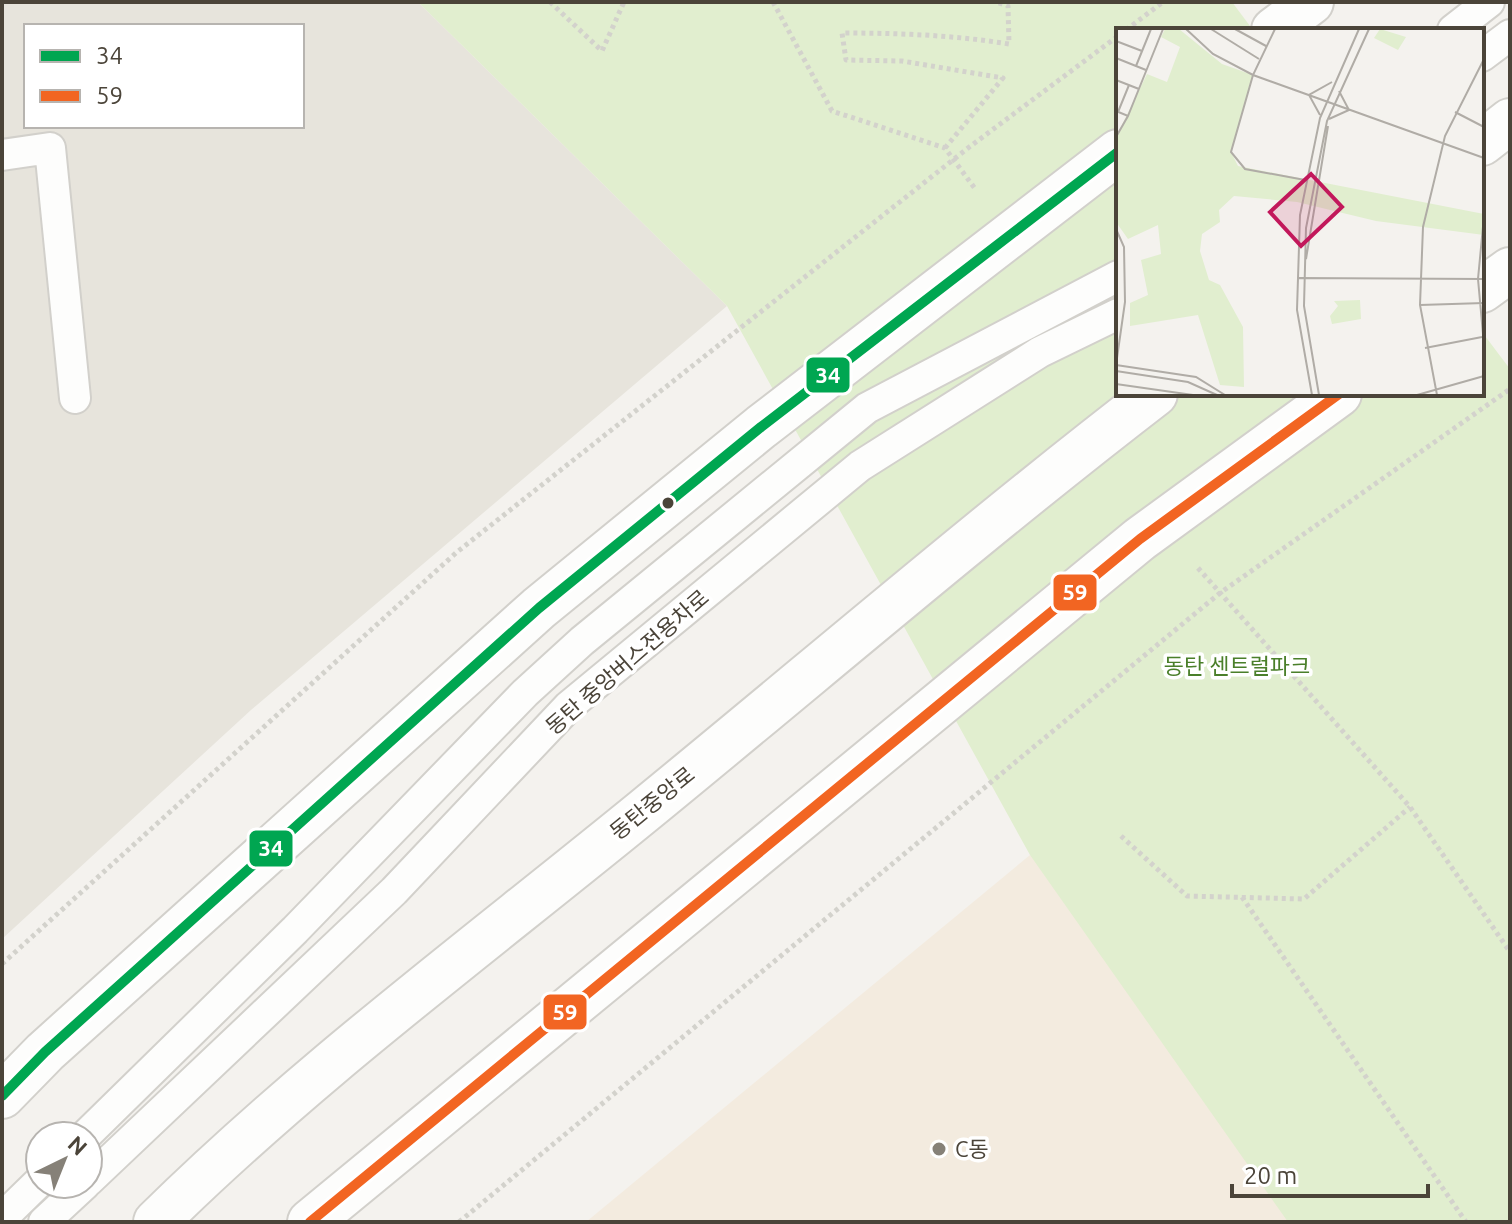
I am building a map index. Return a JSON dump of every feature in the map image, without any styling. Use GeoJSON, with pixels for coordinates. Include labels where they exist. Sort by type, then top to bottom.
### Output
{"type":"FeatureCollection","features":[{"type":"Feature","properties":{"kind":"street"},"geometry":{"type":"LineString","coordinates":[[1484,141],[1510,121]]}},
{"type":"Feature","properties":{"kind":"street"},"geometry":{"type":"LineString","coordinates":[[2,1096],[45,1052],[539,608],[761,427],[1116,154]]}},
{"type":"Feature","properties":{"kind":"street"},"geometry":{"type":"LineString","coordinates":[[1484,289],[1510,270]]}},
{"type":"Feature","properties":{"kind":"street","name":"동탄중앙로"},"geometry":{"type":"LineString","coordinates":[[156,1222],[298,1091],[645,810],[869,622],[1152,396]]}},
{"type":"Feature","properties":{"kind":"street"},"geometry":{"type":"LineString","coordinates":[[310,1222],[1140,539],[1336,396]]}},
{"type":"Feature","properties":{"kind":"lane"},"geometry":{"type":"LineString","coordinates":[[1456,28],[1489,2]]}},
{"type":"Feature","properties":{"kind":"lane"},"geometry":{"type":"LineString","coordinates":[[1484,54],[1510,35]]}},
{"type":"Feature","properties":{"kind":"lane"},"geometry":{"type":"LineString","coordinates":[[2,155],[50,148],[75,398]]}},
{"type":"Feature","properties":{"kind":"lane","name":"동탄 중앙버스전용차로"},"geometry":{"type":"LineString","coordinates":[[101,1120],[295,930],[525,693],[582,641],[867,408],[1116,277]]}},
{"type":"Feature","properties":{"kind":"lane","name":"동탄 중앙버스전용차로"},"geometry":{"type":"LineString","coordinates":[[104,1165],[373,912],[569,706],[860,466],[1040,352],[1116,315]]}},
{"type":"Feature","properties":{"kind":"lane"},"geometry":{"type":"LineString","coordinates":[[2,1218],[24,1197]]}},
{"type":"Feature","properties":{"kind":"lane","name":"동탄 중앙버스전용차로"},"geometry":{"type":"LineString","coordinates":[[44,1222],[67,1200]]}},
{"type":"Feature","properties":{"kind":"path"},"geometry":{"type":"LineString","coordinates":[[550,2],[602,51],[624,2]]}},
{"type":"Feature","properties":{"kind":"path"},"geometry":{"type":"LineString","coordinates":[[773,2],[832,111],[945,148],[1003,78],[902,61],[846,60],[842,33],[939,35],[1009,44],[1008,6],[996,2]]}},
{"type":"Feature","properties":{"kind":"path"},"geometry":{"type":"LineString","coordinates":[[1129,28],[1163,2]]}},
{"type":"Feature","properties":{"kind":"path"},"geometry":{"type":"LineString","coordinates":[[2,964],[457,552],[968,148],[1116,37]]}},
{"type":"Feature","properties":{"kind":"path"},"geometry":{"type":"LineString","coordinates":[[459,1222],[1220,593],[1510,389]]}},
{"type":"Feature","properties":{"kind":"path"},"geometry":{"type":"LineString","coordinates":[[1121,836],[1187,896],[1304,899],[1410,807]]}},
{"type":"Feature","properties":{"kind":"path"},"geometry":{"type":"LineString","coordinates":[[1242,897],[1466,1222]]}},
{"type":"Feature","properties":{"kind":"shaded area"},"geometry":{"type":"Polygon","coordinates":[[[2,2],[418,2],[727,306],[251,710],[2,939],[2,2]]]}},
{"type":"Feature","properties":{"kind":"shaded area"},"geometry":{"type":"Polygon","coordinates":[[[1030,855],[1510,1222],[586,1222],[1030,855]]]}},
{"type":"Feature","properties":{"kind":"green space","name":"동탄 센트럴파크"},"geometry":{"type":"Polygon","coordinates":[[[418,2],[1232,2],[1252,28],[1116,28],[1116,396],[1484,396],[1484,335],[1510,369],[1510,1222],[1288,1222],[1030,855],[727,306],[418,2]]]}},
{"type":"Feature","properties":{"kind":"transit line","name":"34"},"geometry":{"type":"LineString","coordinates":[[2,1096],[45,1052],[539,608],[761,427],[1116,154]]}},
{"type":"Feature","properties":{"kind":"transit line","name":"59"},"geometry":{"type":"LineString","coordinates":[[310,1222],[1140,539],[1336,396]]}},
{"type":"Feature","properties":{"kind":"place","name":"C동"},"geometry":{"type":"Point","coordinates":[939,1149]}}]}
